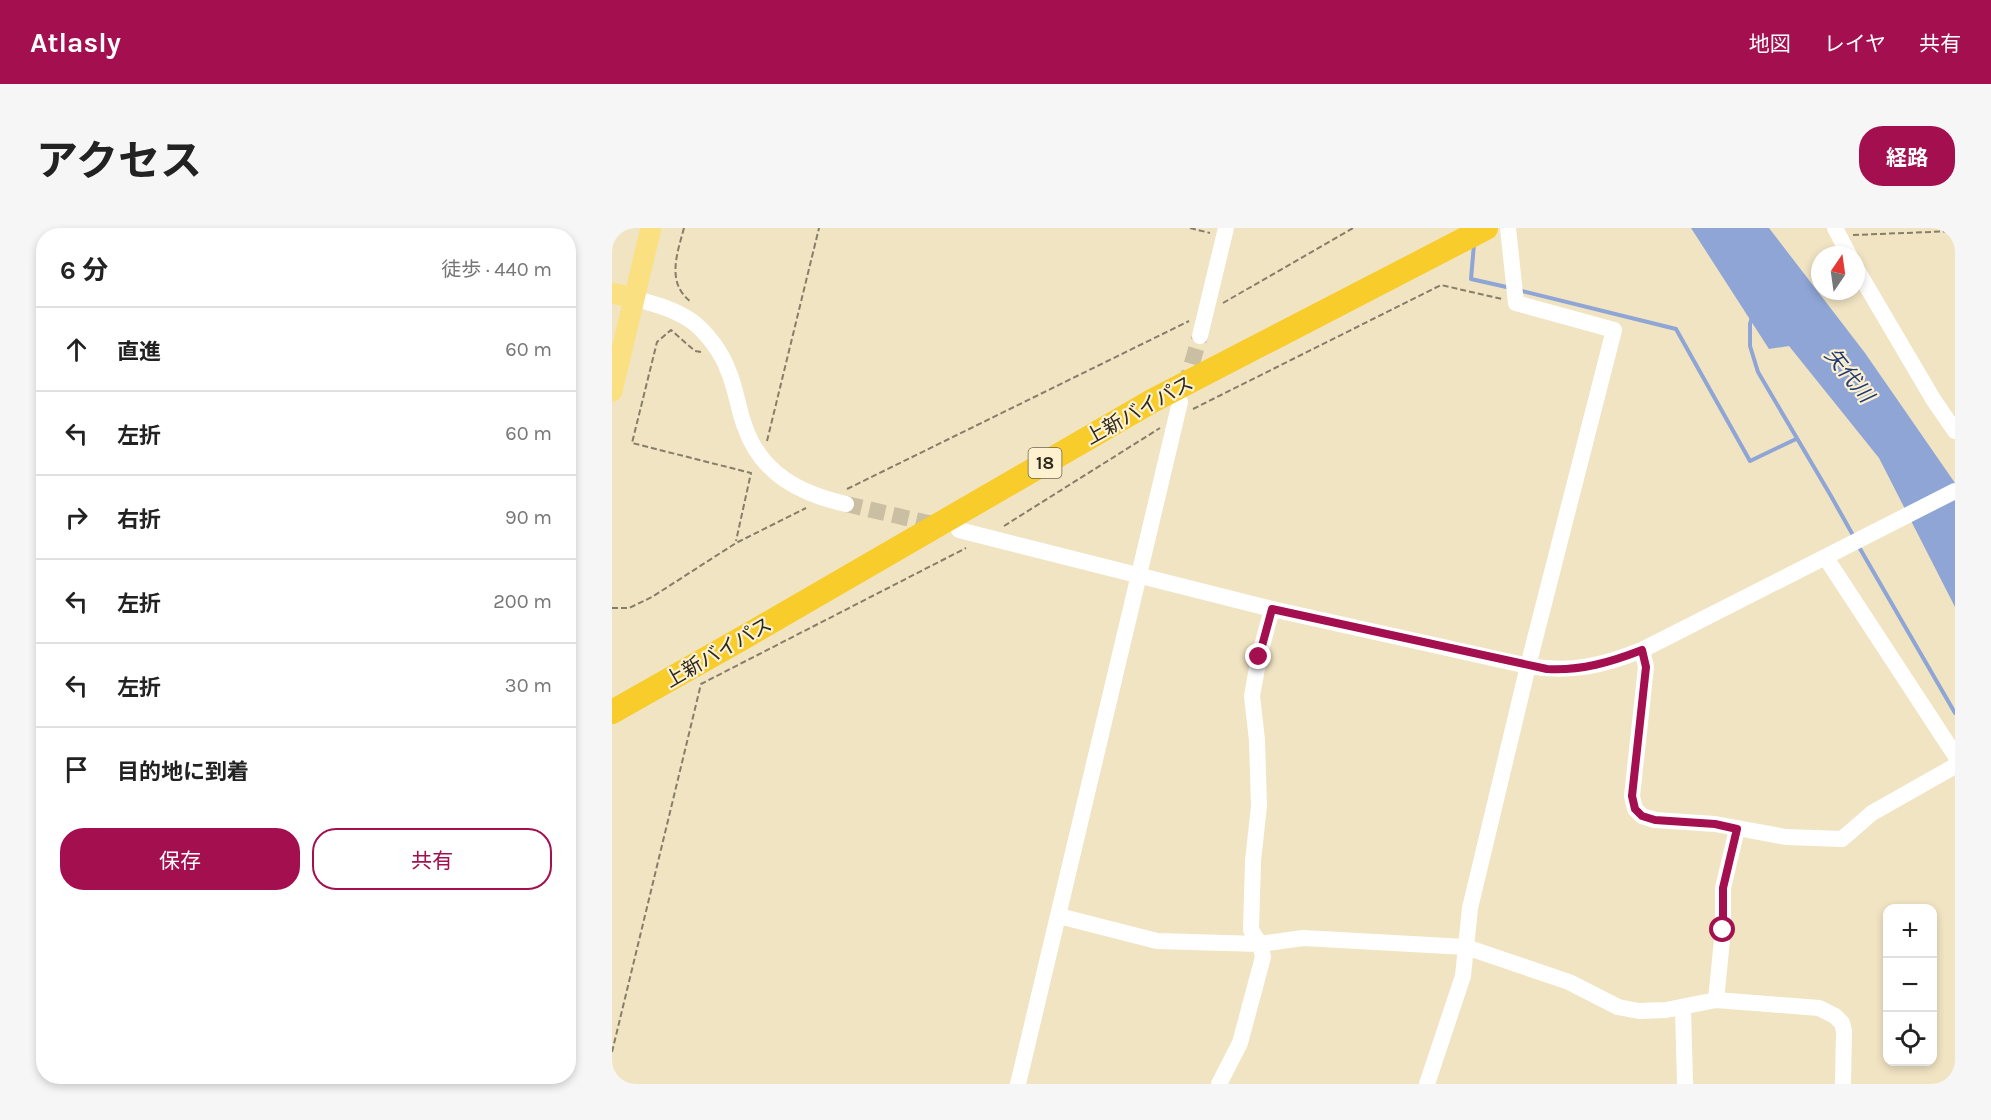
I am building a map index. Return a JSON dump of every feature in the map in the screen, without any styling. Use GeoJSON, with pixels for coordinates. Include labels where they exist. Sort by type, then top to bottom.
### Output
{"type":"FeatureCollection","features":[{"type":"Feature","properties":{"kind":"highway","name":"上新バイパス"},"geometry":{"type":"LineString","coordinates":[[612,712],[769,624],[1152,401],[1486,228]]}},
{"type":"Feature","properties":{"kind":"main road"},"geometry":{"type":"LineString","coordinates":[[612,391],[651,228]]}},
{"type":"Feature","properties":{"kind":"main road"},"geometry":{"type":"LineString","coordinates":[[612,293],[633,298]]}},
{"type":"Feature","properties":{"kind":"street"},"geometry":{"type":"LineString","coordinates":[[1427,1084],[1463,976],[1470,908],[1528,666],[1614,330],[1516,303],[1508,228]]}},
{"type":"Feature","properties":{"kind":"street"},"geometry":{"type":"LineString","coordinates":[[1200,336],[1225,232]]}},
{"type":"Feature","properties":{"kind":"street"},"geometry":{"type":"LineString","coordinates":[[1837,232],[1844,246]]}},
{"type":"Feature","properties":{"kind":"street"},"geometry":{"type":"LineString","coordinates":[[1865,283],[1927,390],[1955,431]]}},
{"type":"Feature","properties":{"kind":"street"},"geometry":{"type":"LineString","coordinates":[[633,298],[668,307],[693,322],[704,333],[728,369],[745,429],[763,458],[784,480],[825,499],[846,504]]}},
{"type":"Feature","properties":{"kind":"street"},"geometry":{"type":"LineString","coordinates":[[1018,1084],[1179,410]]}},
{"type":"Feature","properties":{"kind":"street"},"geometry":{"type":"LineString","coordinates":[[959,530],[1272,609],[1528,666],[1565,670],[1595,666],[1642,650],[1955,491]]}},
{"type":"Feature","properties":{"kind":"street"},"geometry":{"type":"LineString","coordinates":[[1831,555],[1955,755]]}},
{"type":"Feature","properties":{"kind":"street"},"geometry":{"type":"LineString","coordinates":[[1219,1084],[1239,1043],[1263,957],[1260,944],[1251,930],[1253,861],[1259,806],[1257,740],[1252,696],[1259,657],[1272,609]]}},
{"type":"Feature","properties":{"kind":"street"},"geometry":{"type":"LineString","coordinates":[[1642,650],[1646,667],[1632,796],[1635,809],[1642,816],[1655,820],[1715,824],[1786,837],[1842,838],[1872,813],[1955,766]]}},
{"type":"Feature","properties":{"kind":"street"},"geometry":{"type":"LineString","coordinates":[[1716,1000],[1723,930],[1723,888],[1737,829]]}},
{"type":"Feature","properties":{"kind":"street"},"geometry":{"type":"LineString","coordinates":[[1059,916],[1157,941],[1260,944],[1303,938],[1466,946],[1569,982],[1618,1007],[1639,1011],[1683,1008],[1716,1000],[1819,1008],[1835,1016],[1842,1023],[1844,1031],[1843,1084]]}},
{"type":"Feature","properties":{"kind":"street"},"geometry":{"type":"LineString","coordinates":[[1683,1008],[1685,1084]]}},
{"type":"Feature","properties":{"kind":"path"},"geometry":{"type":"LineString","coordinates":[[684,228],[674,266],[682,295],[697,307]]}},
{"type":"Feature","properties":{"kind":"path"},"geometry":{"type":"LineString","coordinates":[[763,458],[819,228]]}},
{"type":"Feature","properties":{"kind":"path"},"geometry":{"type":"LineString","coordinates":[[1190,228],[1225,232]]}},
{"type":"Feature","properties":{"kind":"path"},"geometry":{"type":"LineString","coordinates":[[612,608],[629,608],[651,597],[736,543],[1204,314],[1353,228]]}},
{"type":"Feature","properties":{"kind":"path"},"geometry":{"type":"LineString","coordinates":[[1837,232],[1955,231]]}},
{"type":"Feature","properties":{"kind":"path"},"geometry":{"type":"LineString","coordinates":[[612,1052],[701,684],[987,537],[1179,410],[1441,285],[1516,303]]}},
{"type":"Feature","properties":{"kind":"path"},"geometry":{"type":"LineString","coordinates":[[715,348],[702,352],[695,351],[671,330],[657,342],[632,443],[751,473],[736,543]]}},
{"type":"Feature","properties":{"kind":"water","name":"矢代川"},"geometry":{"type":"Polygon","coordinates":[[[1691,228],[1769,228],[1811,283],[1811,300],[1824,300],[1865,353],[1955,483],[1955,607],[1879,458],[1789,346],[1769,349],[1691,228]]]}},
{"type":"Feature","properties":{"kind":"waterway"},"geometry":{"type":"LineString","coordinates":[[1474,244],[1471,279],[1511,288]]}},
{"type":"Feature","properties":{"kind":"waterway"},"geometry":{"type":"LineString","coordinates":[[1518,290],[1676,329],[1750,461],[1796,439]]}},
{"type":"Feature","properties":{"kind":"waterway"},"geometry":{"type":"LineString","coordinates":[[1752,317],[1750,346],[1758,372],[1854,537]]}},
{"type":"Feature","properties":{"kind":"waterway"},"geometry":{"type":"LineString","coordinates":[[1859,547],[1955,713]]}},
{"type":"Feature","properties":{"kind":"tunnel"},"geometry":{"type":"LineString","coordinates":[[1185,387],[1200,336]]}},
{"type":"Feature","properties":{"kind":"tunnel"},"geometry":{"type":"LineString","coordinates":[[846,504],[941,526]]}},
{"type":"Feature","properties":{"kind":"route"},"geometry":{"type":"LineString","coordinates":[[1259,657],[1272,609],[1547,669],[1565,670],[1595,666],[1642,650],[1646,667],[1632,796],[1635,809],[1642,816],[1655,820],[1715,824],[1737,829],[1723,888],[1723,930]]}}]}
